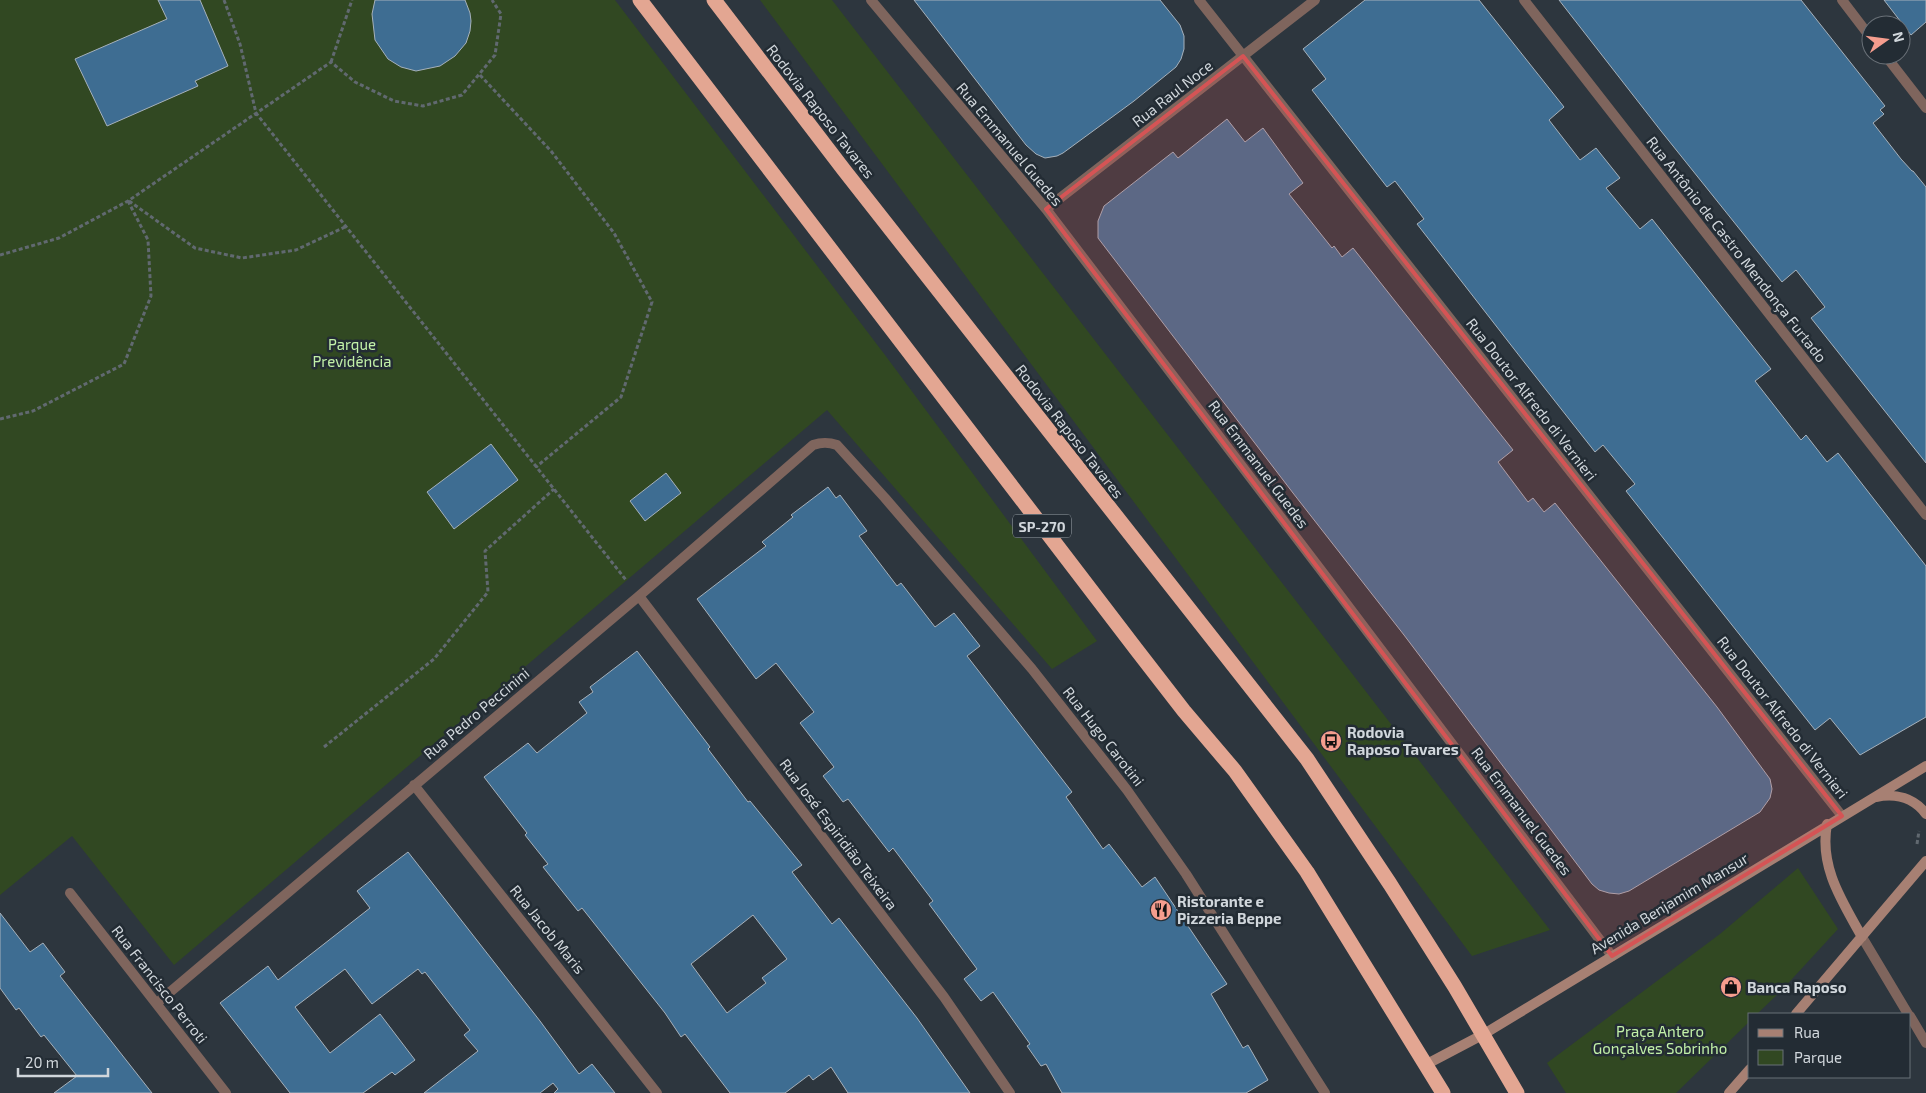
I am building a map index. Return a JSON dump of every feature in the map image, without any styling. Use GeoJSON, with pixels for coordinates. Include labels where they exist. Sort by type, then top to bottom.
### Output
{"type":"FeatureCollection","features":[{"type":"Feature","properties":{"kind":"highway","name":"SP-270"},"geometry":{"type":"LineString","coordinates":[[640,0],[1172,695],[1235,771],[1307,872],[1427,1064],[1443,1093]]}},
{"type":"Feature","properties":{"kind":"highway","name":"Rodovia Raposo Tavares"},"geometry":{"type":"LineString","coordinates":[[714,0],[1307,760],[1390,884],[1484,1034],[1517,1093]]}},
{"type":"Feature","properties":{"kind":"main road","name":"Avenida Benjamim Mansur"},"geometry":{"type":"LineString","coordinates":[[1427,1064],[1484,1034],[1926,766]]}},
{"type":"Feature","properties":{"kind":"main road"},"geometry":{"type":"LineString","coordinates":[[1871,799],[1884,796],[1898,796],[1911,800],[1926,814]]}},
{"type":"Feature","properties":{"kind":"main road"},"geometry":{"type":"LineString","coordinates":[[1828,824],[1824,841],[1833,883],[1862,937]]}},
{"type":"Feature","properties":{"kind":"main road"},"geometry":{"type":"LineString","coordinates":[[1797,1013],[1926,861]]}},
{"type":"Feature","properties":{"kind":"main road"},"geometry":{"type":"LineString","coordinates":[[1729,1093],[1748,1070]]}},
{"type":"Feature","properties":{"kind":"street","name":"Rua Emmanuel Guedes"},"geometry":{"type":"LineString","coordinates":[[871,0],[1046,209],[1612,956]]}},
{"type":"Feature","properties":{"kind":"street","name":"Rua Doutor Alfredo di Vernieri"},"geometry":{"type":"LineString","coordinates":[[1199,0],[1842,816]]}},
{"type":"Feature","properties":{"kind":"street","name":"Rua Raul Noce"},"geometry":{"type":"LineString","coordinates":[[1046,209],[1315,0]]}},
{"type":"Feature","properties":{"kind":"street","name":"Rua Antônio de Castro Mendonça Furtado"},"geometry":{"type":"LineString","coordinates":[[1524,0],[1926,516]]}},
{"type":"Feature","properties":{"kind":"street"},"geometry":{"type":"LineString","coordinates":[[1842,0],[1861,25]]}},
{"type":"Feature","properties":{"kind":"street"},"geometry":{"type":"LineString","coordinates":[[1893,65],[1926,108]]}},
{"type":"Feature","properties":{"kind":"street","name":"Rua Hugo Carotini"},"geometry":{"type":"LineString","coordinates":[[813,445],[821,442],[837,445],[1032,669],[1127,790],[1186,874],[1325,1093]]}},
{"type":"Feature","properties":{"kind":"street","name":"Rua Pedro Peccinini"},"geometry":{"type":"LineString","coordinates":[[157,1003],[639,596],[813,445]]}},
{"type":"Feature","properties":{"kind":"street","name":"Rua José Espiridião Teixeira"},"geometry":{"type":"LineString","coordinates":[[639,596],[944,997],[1010,1093]]}},
{"type":"Feature","properties":{"kind":"street","name":"Rua Jacob Maris"},"geometry":{"type":"LineString","coordinates":[[414,785],[622,1046],[657,1093]]}},
{"type":"Feature","properties":{"kind":"street","name":"Rua Francisco Perroti"},"geometry":{"type":"LineString","coordinates":[[70,893],[226,1093]]}},
{"type":"Feature","properties":{"kind":"street"},"geometry":{"type":"LineString","coordinates":[[1862,937],[1908,1013]]}},
{"type":"Feature","properties":{"kind":"street"},"geometry":{"type":"LineString","coordinates":[[1911,1018],[1926,1043]]}},
{"type":"Feature","properties":{"kind":"path"},"geometry":{"type":"LineString","coordinates":[[224,0],[240,44],[256,113],[639,596]]}},
{"type":"Feature","properties":{"kind":"path"},"geometry":{"type":"LineString","coordinates":[[0,255],[59,238],[128,200],[331,62],[352,0]]}},
{"type":"Feature","properties":{"kind":"path"},"geometry":{"type":"LineString","coordinates":[[331,62],[355,82],[394,101],[423,106],[462,95],[495,55],[501,14],[492,0]]}},
{"type":"Feature","properties":{"kind":"path"},"geometry":{"type":"LineString","coordinates":[[480,75],[551,151],[614,233],[652,302],[621,397],[536,467]]}},
{"type":"Feature","properties":{"kind":"path"},"geometry":{"type":"LineString","coordinates":[[128,200],[195,248],[242,258],[296,250],[347,226]]}},
{"type":"Feature","properties":{"kind":"path"},"geometry":{"type":"LineString","coordinates":[[0,419],[34,411],[124,364],[151,296],[148,240],[128,200]]}},
{"type":"Feature","properties":{"kind":"path"},"geometry":{"type":"LineString","coordinates":[[324,747],[434,659],[488,592],[485,551],[554,488]]}},
{"type":"Feature","properties":{"kind":"highlighted area"},"geometry":{"type":"Polygon","coordinates":[[[1243,56],[1842,816],[1612,956],[1046,209],[1243,56]]]}},
{"type":"Feature","properties":{"kind":"green space","name":"Parque Previdência"},"geometry":{"type":"Polygon","coordinates":[[[0,0],[615,0],[885,355],[1097,641],[1052,669],[827,410],[174,965],[72,836],[0,895],[0,0]]]}},
{"type":"Feature","properties":{"kind":"green space"},"geometry":{"type":"Polygon","coordinates":[[[760,0],[832,0],[1550,930],[1472,956],[760,0]]]}},
{"type":"Feature","properties":{"kind":"green space","name":"Praça Antero Gonçalves Sobrinho"},"geometry":{"type":"Polygon","coordinates":[[[1798,868],[1838,929],[1758,1013],[1748,1013],[1748,1023],[1676,1093],[1566,1093],[1547,1063],[1720,934],[1798,868]]]}},
{"type":"Feature","properties":{"kind":"building"},"geometry":{"type":"Polygon","coordinates":[[[158,0],[200,0],[228,66],[195,81],[198,86],[107,126],[75,59],[167,19],[158,0]]]}},
{"type":"Feature","properties":{"kind":"building"},"geometry":{"type":"Polygon","coordinates":[[[375,0],[465,0],[471,21],[466,43],[455,56],[440,66],[416,71],[401,67],[388,59],[375,40],[372,14],[375,0]]]}},
{"type":"Feature","properties":{"kind":"building"},"geometry":{"type":"Polygon","coordinates":[[[914,0],[1160,0],[1180,25],[1184,36],[1184,49],[1176,67],[1134,101],[1063,153],[1045,158],[1036,154],[1026,145],[914,0]]]}},
{"type":"Feature","properties":{"kind":"building"},"geometry":{"type":"Polygon","coordinates":[[[1365,0],[1479,0],[1564,107],[1549,120],[1580,160],[1596,148],[1620,178],[1606,188],[1640,229],[1652,219],[1771,369],[1755,381],[1801,440],[1806,435],[1827,462],[1838,453],[1926,566],[1926,717],[1860,755],[1830,718],[1815,730],[1626,491],[1635,484],[1603,445],[1595,452],[1417,224],[1424,219],[1395,181],[1387,187],[1312,90],[1326,79],[1303,49],[1365,0]]]}},
{"type":"Feature","properties":{"kind":"building"},"geometry":{"type":"Polygon","coordinates":[[[1559,0],[1801,0],[1885,106],[1880,110],[1884,114],[1873,123],[1926,187],[1926,463],[1811,318],[1825,307],[1796,270],[1782,282],[1559,0]]]}},
{"type":"Feature","properties":{"kind":"building"},"geometry":{"type":"Polygon","coordinates":[[[1884,0],[1926,0],[1926,22],[1911,35],[1911,15],[1896,15],[1884,0]]]}},
{"type":"Feature","properties":{"kind":"building"},"geometry":{"type":"Polygon","coordinates":[[[1227,119],[1245,142],[1263,128],[1303,183],[1289,194],[1332,248],[1334,246],[1342,257],[1353,248],[1513,450],[1498,462],[1528,502],[1533,498],[1544,512],[1555,503],[1717,707],[1770,779],[1772,789],[1770,798],[1760,812],[1629,891],[1619,894],[1609,893],[1599,890],[1592,884],[1404,635],[1098,238],[1098,221],[1104,206],[1173,152],[1178,158],[1227,119]]]}},
{"type":"Feature","properties":{"kind":"building"},"geometry":{"type":"Polygon","coordinates":[[[491,444],[518,480],[454,529],[427,492],[491,444]]]}},
{"type":"Feature","properties":{"kind":"building"},"geometry":{"type":"Polygon","coordinates":[[[666,473],[681,493],[645,521],[630,501],[666,473]]]}},
{"type":"Feature","properties":{"kind":"building"},"geometry":{"type":"Polygon","coordinates":[[[828,487],[836,498],[840,495],[867,531],[859,536],[897,586],[901,583],[935,627],[954,613],[980,646],[967,656],[1072,792],[1066,797],[1103,849],[1109,844],[1142,887],[1155,877],[1227,984],[1211,994],[1243,1048],[1248,1045],[1268,1080],[1246,1093],[1062,1093],[1046,1064],[1041,1066],[1027,1046],[1030,1044],[993,992],[981,1001],[964,979],[977,969],[929,904],[933,901],[893,848],[889,852],[848,799],[843,802],[823,776],[834,767],[800,723],[814,712],[776,663],[756,679],[697,599],[766,546],[762,542],[793,517],[791,515],[828,487]]]}},
{"type":"Feature","properties":{"kind":"building"},"geometry":{"type":"Polygon","coordinates":[[[637,651],[710,747],[708,749],[748,802],[750,801],[802,865],[792,872],[832,924],[839,918],[917,1018],[970,1093],[848,1093],[831,1067],[813,1080],[809,1075],[785,1093],[730,1093],[685,1034],[681,1037],[665,1013],[582,908],[578,911],[543,867],[548,864],[484,777],[528,743],[537,753],[587,713],[579,702],[593,692],[590,687],[637,651]],[[753,915],[691,964],[727,1013],[766,983],[762,978],[787,959],[753,915]]]}},
{"type":"Feature","properties":{"kind":"building"},"geometry":{"type":"Polygon","coordinates":[[[408,852],[579,1074],[592,1064],[615,1093],[554,1093],[558,1089],[553,1083],[540,1093],[424,1093],[478,1051],[464,1035],[470,1030],[425,972],[422,974],[418,969],[372,1004],[345,969],[295,1007],[330,1053],[380,1014],[415,1060],[395,1075],[392,1072],[363,1093],[290,1093],[220,1003],[268,966],[278,980],[370,908],[357,891],[408,852]]]}},
{"type":"Feature","properties":{"kind":"building"},"geometry":{"type":"Polygon","coordinates":[[[0,913],[30,952],[43,943],[65,972],[60,976],[152,1093],[54,1093],[77,1076],[44,1035],[41,1037],[19,1008],[16,1010],[0,988],[0,913]]]}},
{"type":"Feature","properties":{"kind":"place","name":"Rodovia Raposo Tavares"},"geometry":{"type":"Point","coordinates":[1331,741]}},
{"type":"Feature","properties":{"kind":"place","name":"Ristorante e Pizzeria Beppe"},"geometry":{"type":"Point","coordinates":[1161,910]}},
{"type":"Feature","properties":{"kind":"place","name":"Banca Raposo"},"geometry":{"type":"Point","coordinates":[1731,987]}}]}
